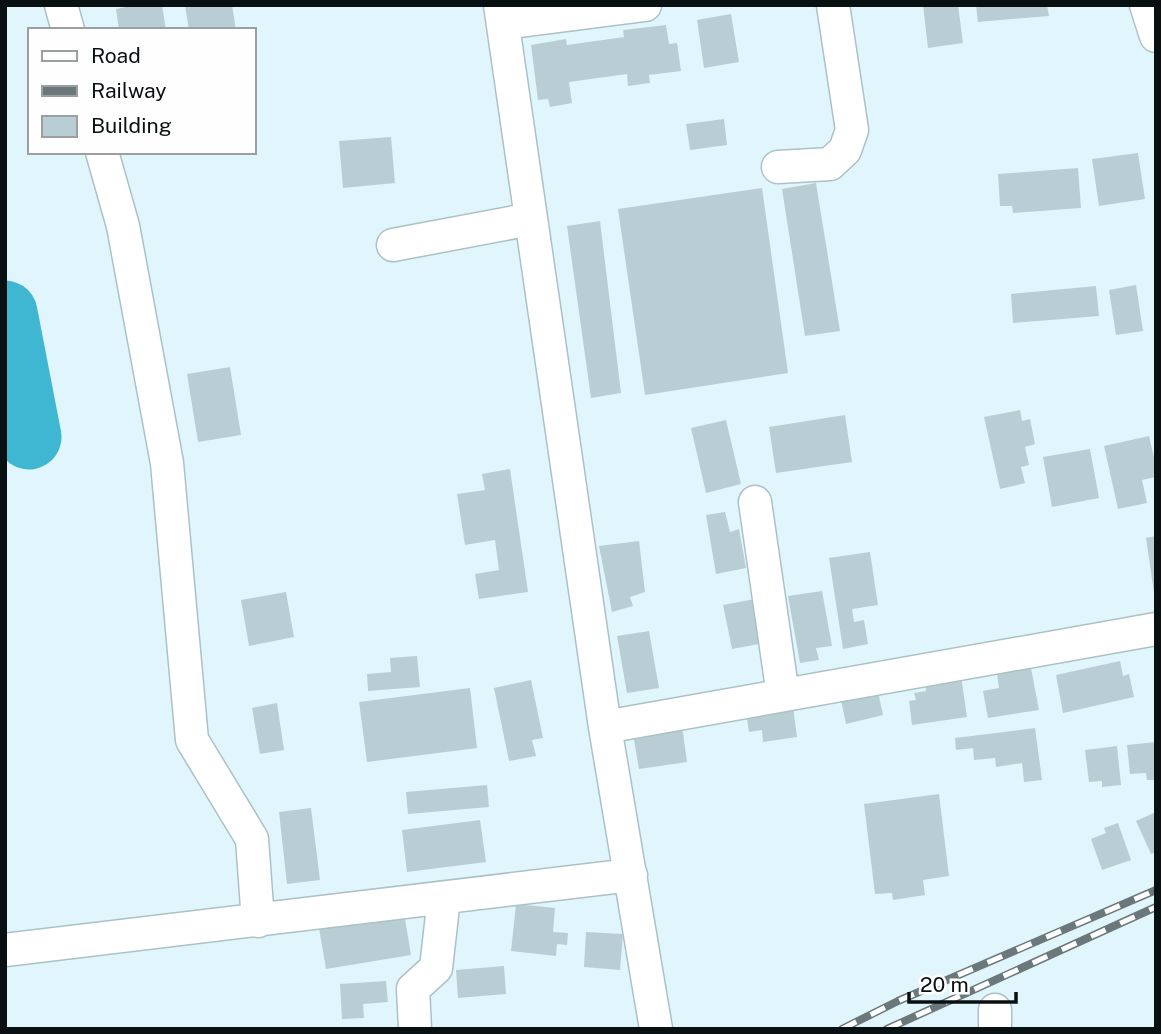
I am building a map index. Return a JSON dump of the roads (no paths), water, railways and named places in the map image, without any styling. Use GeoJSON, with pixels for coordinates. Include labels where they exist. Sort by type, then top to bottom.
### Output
{"type":"FeatureCollection","features":[{"type":"Feature","properties":{"kind":"street"},"geometry":{"type":"LineString","coordinates":[[61,5],[67,28]]}},
{"type":"Feature","properties":{"kind":"street"},"geometry":{"type":"LineString","coordinates":[[645,5],[502,14],[605,727],[656,1029]]}},
{"type":"Feature","properties":{"kind":"street"},"geometry":{"type":"LineString","coordinates":[[778,167],[830,164],[845,150],[852,130],[833,5]]}},
{"type":"Feature","properties":{"kind":"street"},"geometry":{"type":"LineString","coordinates":[[1146,5],[1156,36]]}},
{"type":"Feature","properties":{"kind":"street"},"geometry":{"type":"LineString","coordinates":[[103,154],[123,226],[167,463],[192,740],[252,839],[258,921]]}},
{"type":"Feature","properties":{"kind":"street"},"geometry":{"type":"LineString","coordinates":[[393,244],[531,219]]}},
{"type":"Feature","properties":{"kind":"street"},"geometry":{"type":"LineString","coordinates":[[755,502],[783,695]]}},
{"type":"Feature","properties":{"kind":"street"},"geometry":{"type":"LineString","coordinates":[[605,727],[1156,629]]}},
{"type":"Feature","properties":{"kind":"street"},"geometry":{"type":"LineString","coordinates":[[5,950],[631,875]]}},
{"type":"Feature","properties":{"kind":"street"},"geometry":{"type":"LineString","coordinates":[[415,1029],[413,989],[436,968],[444,898]]}},
{"type":"Feature","properties":{"kind":"waterway"},"geometry":{"type":"LineString","coordinates":[[5,313],[29,437]]}},
{"type":"Feature","properties":{"kind":"railway"},"geometry":{"type":"LineString","coordinates":[[842,1029],[898,1001],[1156,890]]}},
{"type":"Feature","properties":{"kind":"railway"},"geometry":{"type":"LineString","coordinates":[[887,1029],[1156,907]]}}]}
